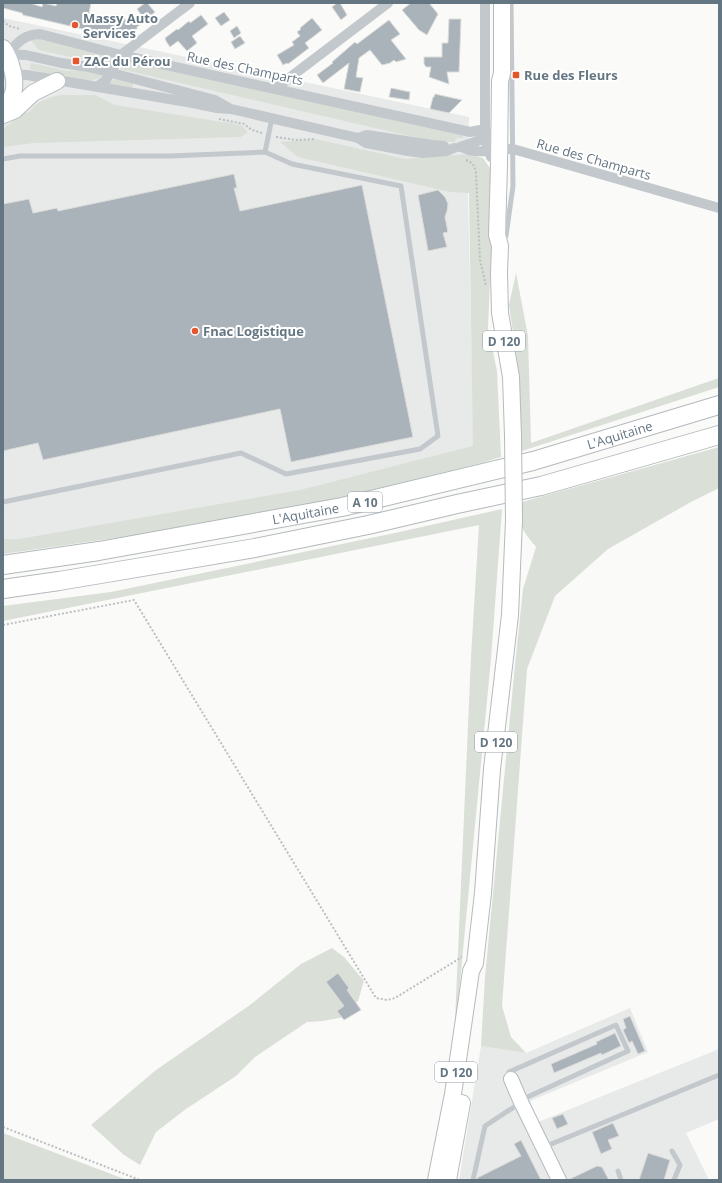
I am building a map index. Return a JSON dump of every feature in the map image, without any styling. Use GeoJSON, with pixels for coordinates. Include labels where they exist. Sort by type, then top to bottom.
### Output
{"type":"FeatureCollection","features":[{"type":"Feature","properties":{"kind":"highway","name":"L'Aquitaine"},"geometry":{"type":"LineString","coordinates":[[3,565],[99,551],[342,507],[534,461],[719,405]]}},
{"type":"Feature","properties":{"kind":"highway","name":"L'Aquitaine"},"geometry":{"type":"LineString","coordinates":[[3,589],[188,560],[368,525],[541,486],[719,435]]}},
{"type":"Feature","properties":{"kind":"main road","name":"D 120"},"geometry":{"type":"LineString","coordinates":[[436,1180],[453,1094],[471,971],[475,959],[483,893],[492,769],[510,615],[514,520],[513,436],[511,377],[500,313],[499,273],[500,246],[504,235],[502,150],[506,81],[502,73],[502,3]]}},
{"type":"Feature","properties":{"kind":"main road"},"geometry":{"type":"LineString","coordinates":[[3,109],[12,95],[14,84],[8,74],[4,52]]}},
{"type":"Feature","properties":{"kind":"main road"},"geometry":{"type":"LineString","coordinates":[[500,246],[497,235],[499,176],[502,150],[490,130],[502,73]]}},
{"type":"Feature","properties":{"kind":"main road"},"geometry":{"type":"LineString","coordinates":[[3,115],[15,110],[33,93],[57,81]]}},
{"type":"Feature","properties":{"kind":"main road","name":"D 120"},"geometry":{"type":"LineString","coordinates":[[448,1180],[468,1066],[478,973],[475,959]]}},
{"type":"Feature","properties":{"kind":"street"},"geometry":{"type":"LineString","coordinates":[[97,87],[106,80],[121,55],[190,3]]}},
{"type":"Feature","properties":{"kind":"street"},"geometry":{"type":"LineString","coordinates":[[276,88],[388,3]]}},
{"type":"Feature","properties":{"kind":"street"},"geometry":{"type":"LineString","coordinates":[[486,3],[490,130]]}},
{"type":"Feature","properties":{"kind":"street","name":"Rue des Champarts"},"geometry":{"type":"LineString","coordinates":[[29,35],[40,34],[121,55],[470,132],[490,130]]}},
{"type":"Feature","properties":{"kind":"street"},"geometry":{"type":"LineString","coordinates":[[4,52],[29,35]]}},
{"type":"Feature","properties":{"kind":"street","name":"Rue des Champarts"},"geometry":{"type":"LineString","coordinates":[[4,52],[89,67],[215,100],[231,109]]}},
{"type":"Feature","properties":{"kind":"street","name":"Rue des Champarts"},"geometry":{"type":"LineString","coordinates":[[8,74],[27,75],[217,108],[231,109],[358,138],[366,143],[423,153],[447,152],[466,145],[490,130]]}},
{"type":"Feature","properties":{"kind":"street","name":"Rue des Champarts"},"geometry":{"type":"LineString","coordinates":[[458,148],[465,150],[502,150],[719,208]]}},
{"type":"Feature","properties":{"kind":"street"},"geometry":{"type":"LineString","coordinates":[[511,1079],[560,1180]]}},
{"type":"Feature","properties":{"kind":"lane"},"geometry":{"type":"LineString","coordinates":[[502,150],[511,3]]}},
{"type":"Feature","properties":{"kind":"lane"},"geometry":{"type":"LineString","coordinates":[[265,152],[272,118]]}},
{"type":"Feature","properties":{"kind":"lane"},"geometry":{"type":"LineString","coordinates":[[3,159],[20,156],[170,156],[265,152],[292,164],[401,186],[438,436],[420,449],[286,474],[241,453],[3,502]]}},
{"type":"Feature","properties":{"kind":"lane"},"geometry":{"type":"LineString","coordinates":[[473,1180],[485,1126],[521,1102],[628,1051],[616,1025],[509,1072],[511,1079]]}},
{"type":"Feature","properties":{"kind":"lane"},"geometry":{"type":"LineString","coordinates":[[543,1147],[719,1074]]}},
{"type":"Feature","properties":{"kind":"lane"},"geometry":{"type":"LineString","coordinates":[[672,1152],[680,1165],[674,1180]]}},
{"type":"Feature","properties":{"kind":"lane"},"geometry":{"type":"LineString","coordinates":[[618,1171],[621,1180]]}},
{"type":"Feature","properties":{"kind":"path"},"geometry":{"type":"LineString","coordinates":[[3,21],[9,26],[25,30],[29,35]]}},
{"type":"Feature","properties":{"kind":"path"},"geometry":{"type":"LineString","coordinates":[[213,118],[244,124],[252,130],[268,135],[296,140],[315,139]]}},
{"type":"Feature","properties":{"kind":"path"},"geometry":{"type":"LineString","coordinates":[[3,625],[134,600],[376,998],[387,1000],[395,998],[466,955],[475,959]]}},
{"type":"Feature","properties":{"kind":"path"},"geometry":{"type":"LineString","coordinates":[[3,1127],[140,1180]]}},
{"type":"Feature","properties":{"kind":"shaded area","name":"ZAC du Pérou"},"geometry":{"type":"Polygon","coordinates":[[[3,18],[469,117],[468,193],[474,457],[427,461],[162,523],[3,541],[3,18]]]}},
{"type":"Feature","properties":{"kind":"shaded area"},"geometry":{"type":"Polygon","coordinates":[[[36,37],[110,56],[112,61],[107,65],[39,50],[30,39],[36,37]]]}},
{"type":"Feature","properties":{"kind":"shaded area"},"geometry":{"type":"Polygon","coordinates":[[[129,60],[463,136],[463,138],[456,138],[455,142],[431,141],[120,69],[124,63],[129,60]]]}},
{"type":"Feature","properties":{"kind":"shaded area"},"geometry":{"type":"Polygon","coordinates":[[[31,63],[67,71],[84,70],[103,76],[86,81],[76,81],[30,69],[31,63]]]}},
{"type":"Feature","properties":{"kind":"shaded area"},"geometry":{"type":"Polygon","coordinates":[[[116,78],[133,82],[133,87],[129,89],[106,85],[116,78]]]}},
{"type":"Feature","properties":{"kind":"shaded area"},"geometry":{"type":"Polygon","coordinates":[[[62,95],[95,95],[115,105],[241,125],[248,132],[241,137],[33,143],[3,147],[3,129],[22,114],[29,112],[40,102],[48,98],[62,95]]]}},
{"type":"Feature","properties":{"kind":"shaded area"},"geometry":{"type":"Polygon","coordinates":[[[315,139],[405,159],[469,154],[483,158],[490,168],[494,185],[488,328],[497,371],[501,457],[339,498],[186,528],[3,554],[3,539],[19,539],[300,490],[473,446],[469,193],[450,192],[298,157],[280,142],[315,139]]]}},
{"type":"Feature","properties":{"kind":"shaded area"},"geometry":{"type":"Polygon","coordinates":[[[516,273],[528,336],[531,443],[719,378],[719,387],[522,451],[519,373],[509,305],[516,273]]]}},
{"type":"Feature","properties":{"kind":"shaded area"},"geometry":{"type":"Polygon","coordinates":[[[719,447],[719,488],[691,502],[608,549],[555,596],[527,669],[502,1006],[511,1037],[526,1053],[481,1046],[485,977],[523,589],[536,547],[527,536],[522,526],[520,516],[522,502],[719,447]]]}},
{"type":"Feature","properties":{"kind":"shaded area"},"geometry":{"type":"Polygon","coordinates":[[[502,509],[491,659],[454,1044],[471,657],[479,525],[3,621],[3,606],[111,592],[395,533],[502,509]]]}},
{"type":"Feature","properties":{"kind":"shaded area"},"geometry":{"type":"Polygon","coordinates":[[[332,948],[344,957],[364,981],[358,1001],[344,1017],[307,1022],[255,1057],[236,1076],[186,1109],[156,1132],[140,1165],[124,1155],[91,1125],[156,1070],[250,1005],[301,964],[332,948]]]}},
{"type":"Feature","properties":{"kind":"shaded area"},"geometry":{"type":"Polygon","coordinates":[[[630,1008],[648,1052],[530,1101],[538,1122],[719,1049],[719,1119],[686,1133],[709,1180],[459,1180],[481,1046],[526,1053],[630,1008]]]}},
{"type":"Feature","properties":{"kind":"shaded area"},"geometry":{"type":"Polygon","coordinates":[[[3,1133],[127,1180],[3,1180],[3,1133]]]}},
{"type":"Feature","properties":{"kind":"building"},"geometry":{"type":"Polygon","coordinates":[[[3,3],[30,3],[42,7],[43,3],[56,6],[57,3],[91,3],[89,13],[106,17],[119,14],[121,20],[142,16],[137,9],[145,3],[147,3],[155,12],[137,27],[137,29],[123,32],[124,35],[102,30],[101,32],[87,30],[23,15],[22,13],[3,8],[3,3]]]}},
{"type":"Feature","properties":{"kind":"building"},"geometry":{"type":"Polygon","coordinates":[[[337,3],[340,3],[347,15],[341,20],[332,7],[337,3]]]}},
{"type":"Feature","properties":{"kind":"building"},"geometry":{"type":"Polygon","coordinates":[[[411,3],[429,3],[438,14],[427,35],[419,30],[402,10],[411,3]]]}},
{"type":"Feature","properties":{"kind":"building"},"geometry":{"type":"Polygon","coordinates":[[[224,12],[230,20],[221,26],[215,18],[224,12]]]}},
{"type":"Feature","properties":{"kind":"building"},"geometry":{"type":"Polygon","coordinates":[[[201,15],[208,24],[192,36],[197,43],[187,51],[178,41],[170,47],[165,38],[189,21],[190,23],[201,15]]]}},
{"type":"Feature","properties":{"kind":"building"},"geometry":{"type":"Polygon","coordinates":[[[312,18],[322,30],[305,43],[309,48],[288,64],[283,65],[277,55],[294,45],[292,42],[300,36],[297,32],[312,18]]]}},
{"type":"Feature","properties":{"kind":"building"},"geometry":{"type":"Polygon","coordinates":[[[449,19],[461,19],[459,72],[447,72],[449,84],[429,77],[431,67],[426,67],[424,64],[424,57],[442,57],[442,43],[448,43],[449,19]]]}},
{"type":"Feature","properties":{"kind":"building"},"geometry":{"type":"Polygon","coordinates":[[[389,20],[400,34],[391,40],[406,59],[396,62],[394,60],[390,63],[382,65],[370,50],[359,58],[356,77],[363,78],[360,92],[344,89],[349,63],[323,83],[317,75],[333,63],[332,62],[355,42],[357,44],[389,20]]]}},
{"type":"Feature","properties":{"kind":"building"},"geometry":{"type":"Polygon","coordinates":[[[237,26],[241,33],[234,38],[230,31],[237,26]]]}},
{"type":"Feature","properties":{"kind":"building"},"geometry":{"type":"Polygon","coordinates":[[[240,36],[245,43],[235,49],[231,42],[240,36]]]}},
{"type":"Feature","properties":{"kind":"building"},"geometry":{"type":"Polygon","coordinates":[[[391,88],[410,92],[409,100],[389,97],[391,88]]]}},
{"type":"Feature","properties":{"kind":"building"},"geometry":{"type":"Polygon","coordinates":[[[435,94],[462,100],[449,113],[430,109],[435,94]]]}},
{"type":"Feature","properties":{"kind":"building","name":"Fnac Logistique"},"geometry":{"type":"Polygon","coordinates":[[[234,174],[237,188],[234,188],[240,211],[362,185],[413,437],[291,462],[280,409],[43,460],[38,443],[3,451],[3,204],[29,199],[33,213],[57,208],[58,211],[234,174]]]}},
{"type":"Feature","properties":{"kind":"building"},"geometry":{"type":"Polygon","coordinates":[[[438,190],[445,197],[448,204],[445,217],[448,232],[443,233],[447,247],[428,251],[418,195],[438,190]]]}},
{"type":"Feature","properties":{"kind":"building"},"geometry":{"type":"Polygon","coordinates":[[[338,973],[349,988],[347,990],[361,1010],[344,1020],[337,1011],[344,1006],[326,982],[338,973]]]}},
{"type":"Feature","properties":{"kind":"building"},"geometry":{"type":"Polygon","coordinates":[[[630,1016],[645,1051],[638,1054],[632,1041],[629,1043],[623,1030],[626,1028],[623,1019],[630,1016]]]}},
{"type":"Feature","properties":{"kind":"building"},"geometry":{"type":"Polygon","coordinates":[[[615,1033],[621,1046],[602,1055],[601,1053],[554,1073],[551,1064],[597,1044],[596,1042],[615,1033]]]}},
{"type":"Feature","properties":{"kind":"building"},"geometry":{"type":"Polygon","coordinates":[[[563,1114],[568,1124],[557,1129],[552,1118],[563,1114]]]}},
{"type":"Feature","properties":{"kind":"building"},"geometry":{"type":"Polygon","coordinates":[[[613,1123],[619,1136],[608,1140],[612,1149],[601,1154],[592,1132],[613,1123]]]}},
{"type":"Feature","properties":{"kind":"building"},"geometry":{"type":"Polygon","coordinates":[[[521,1140],[541,1180],[477,1180],[477,1178],[521,1156],[514,1144],[521,1140]]]}},
{"type":"Feature","properties":{"kind":"building"},"geometry":{"type":"Polygon","coordinates":[[[648,1153],[670,1160],[664,1180],[639,1180],[648,1153]]]}},
{"type":"Feature","properties":{"kind":"building"},"geometry":{"type":"Polygon","coordinates":[[[597,1166],[602,1167],[609,1180],[568,1180],[597,1166]]]}},
{"type":"Feature","properties":{"kind":"place","name":"Massy Auto Services"},"geometry":{"type":"Point","coordinates":[75,25]}},
{"type":"Feature","properties":{"kind":"place","name":"ZAC du Pérou"},"geometry":{"type":"Point","coordinates":[76,61]}},
{"type":"Feature","properties":{"kind":"place","name":"Rue des Fleurs"},"geometry":{"type":"Point","coordinates":[516,75]}},
{"type":"Feature","properties":{"kind":"place","name":"Fnac Logistique"},"geometry":{"type":"Point","coordinates":[195,331]}}]}
